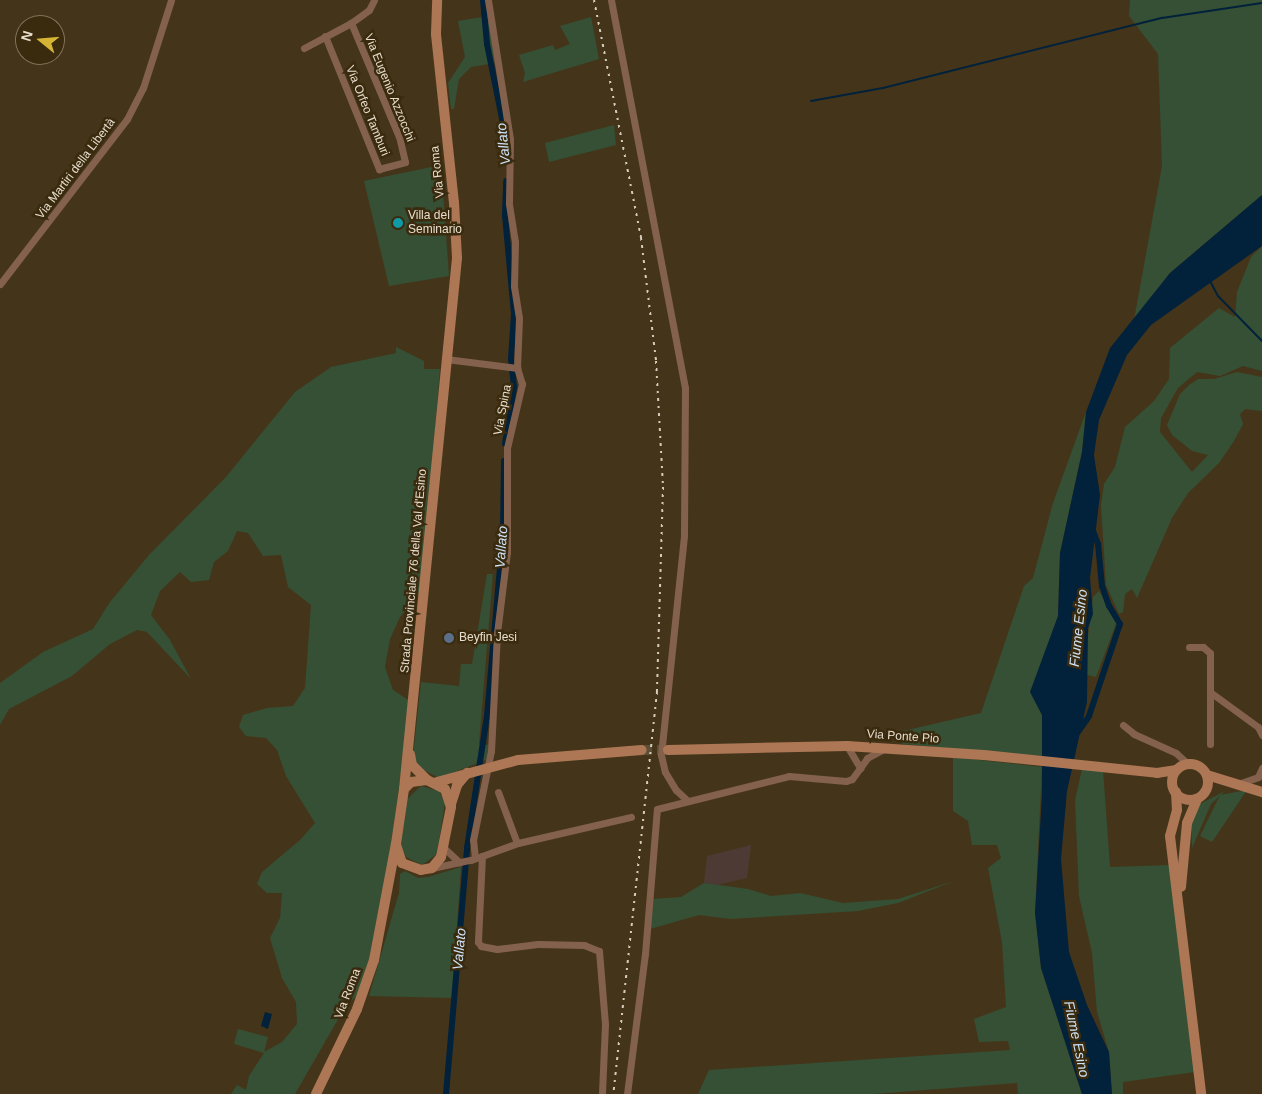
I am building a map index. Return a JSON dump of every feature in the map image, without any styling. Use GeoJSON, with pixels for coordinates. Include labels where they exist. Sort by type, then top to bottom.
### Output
{"type":"FeatureCollection","features":[{"type":"Feature","properties":{"kind":"main road","name":"Via Roma"},"geometry":{"type":"LineString","coordinates":[[437,0],[436,34],[454,203],[457,258],[442,398]]}},
{"type":"Feature","properties":{"kind":"main road","name":"Strada Provinciale 76 della Val d'Esino"},"geometry":{"type":"LineString","coordinates":[[387,897],[404,790],[442,398]]}},
{"type":"Feature","properties":{"kind":"main road","name":"Via Ponte Pio"},"geometry":{"type":"LineString","coordinates":[[668,750],[847,746],[984,755],[1164,773],[1181,764]]}},
{"type":"Feature","properties":{"kind":"main road","name":"Strada Provinciale 76 della Val d'Esino"},"geometry":{"type":"LineString","coordinates":[[408,747],[412,765],[445,789],[451,807]]}},
{"type":"Feature","properties":{"kind":"main road"},"geometry":{"type":"LineString","coordinates":[[404,790],[412,782],[432,781],[479,768],[548,756],[642,750]]}},
{"type":"Feature","properties":{"kind":"main road"},"geometry":{"type":"LineString","coordinates":[[1201,1094],[1170,836],[1177,810],[1172,781],[1181,764],[1199,766],[1207,775],[1218,781],[1261,790]]}},
{"type":"Feature","properties":{"kind":"main road"},"geometry":{"type":"LineString","coordinates":[[396,844],[400,859],[406,865],[421,870],[432,868],[444,848],[457,785],[479,768]]}},
{"type":"Feature","properties":{"kind":"main road","name":"Via Ponte Pio"},"geometry":{"type":"LineString","coordinates":[[1136,770],[1162,780],[1185,799],[1200,796]]}},
{"type":"Feature","properties":{"kind":"main road"},"geometry":{"type":"LineString","coordinates":[[1181,915],[1186,831],[1191,807],[1208,783],[1207,775]]}},
{"type":"Feature","properties":{"kind":"main road"},"geometry":{"type":"LineString","coordinates":[[1200,796],[1216,788],[1238,784]]}},
{"type":"Feature","properties":{"kind":"main road"},"geometry":{"type":"LineString","coordinates":[[387,897],[396,871],[406,865]]}},
{"type":"Feature","properties":{"kind":"main road","name":"Via Roma"},"geometry":{"type":"LineString","coordinates":[[316,1094],[357,1009],[374,960],[387,897]]}},
{"type":"Feature","properties":{"kind":"street","name":"Via Martiri della Libertà"},"geometry":{"type":"LineString","coordinates":[[0,284],[128,119],[143,88],[171,0]]}},
{"type":"Feature","properties":{"kind":"street"},"geometry":{"type":"LineString","coordinates":[[304,48],[351,23],[369,10],[374,0]]}},
{"type":"Feature","properties":{"kind":"street","name":"Via Spina"},"geometry":{"type":"LineString","coordinates":[[488,0],[510,139],[509,203],[515,242],[514,286],[519,318],[514,367],[522,384],[507,448],[507,552],[479,768],[473,840],[476,858],[478,942],[481,946],[497,949],[538,944],[584,945],[599,951],[605,1024],[602,1094]]}},
{"type":"Feature","properties":{"kind":"street"},"geometry":{"type":"LineString","coordinates":[[611,0],[686,388],[684,536],[661,755],[665,772],[676,790],[688,801]]}},
{"type":"Feature","properties":{"kind":"street","name":"Via Eugenio Azzocchi"},"geometry":{"type":"LineString","coordinates":[[351,23],[399,137],[405,162]]}},
{"type":"Feature","properties":{"kind":"street","name":"Via Orfeo Tamburi"},"geometry":{"type":"LineString","coordinates":[[325,36],[379,169],[405,162]]}},
{"type":"Feature","properties":{"kind":"street"},"geometry":{"type":"LineString","coordinates":[[446,359],[514,367]]}},
{"type":"Feature","properties":{"kind":"street"},"geometry":{"type":"LineString","coordinates":[[1189,647],[1203,647],[1210,653],[1210,744]]}},
{"type":"Feature","properties":{"kind":"street"},"geometry":{"type":"LineString","coordinates":[[1210,692],[1258,727],[1262,735]]}},
{"type":"Feature","properties":{"kind":"street"},"geometry":{"type":"LineString","coordinates":[[1122,725],[1181,764]]}},
{"type":"Feature","properties":{"kind":"street"},"geometry":{"type":"LineString","coordinates":[[847,746],[860,769]]}},
{"type":"Feature","properties":{"kind":"street"},"geometry":{"type":"LineString","coordinates":[[860,769],[858,757],[863,747]]}},
{"type":"Feature","properties":{"kind":"street"},"geometry":{"type":"LineString","coordinates":[[863,747],[867,758]]}},
{"type":"Feature","properties":{"kind":"street"},"geometry":{"type":"LineString","coordinates":[[627,1094],[645,954],[657,809],[789,776],[846,781],[860,769],[867,758],[888,749]]}},
{"type":"Feature","properties":{"kind":"street"},"geometry":{"type":"LineString","coordinates":[[1238,784],[1258,777],[1262,768]]}},
{"type":"Feature","properties":{"kind":"street"},"geometry":{"type":"LineString","coordinates":[[498,792],[517,843]]}},
{"type":"Feature","properties":{"kind":"street"},"geometry":{"type":"LineString","coordinates":[[432,868],[476,858],[517,843],[631,817]]}},
{"type":"Feature","properties":{"kind":"street"},"geometry":{"type":"LineString","coordinates":[[444,848],[449,856],[461,862]]}},
{"type":"Feature","properties":{"kind":"shaded area"},"geometry":{"type":"Polygon","coordinates":[[[751,845],[747,878],[717,885],[704,883],[707,856],[751,845]]]}},
{"type":"Feature","properties":{"kind":"green space"},"geometry":{"type":"Polygon","coordinates":[[[1130,0],[1262,0],[1262,195],[1170,273],[1134,320],[1162,166],[1158,54],[1129,16],[1130,0]]]}},
{"type":"Feature","properties":{"kind":"green space"},"geometry":{"type":"Polygon","coordinates":[[[488,16],[495,63],[471,67],[459,79],[454,109],[451,109],[448,83],[465,57],[458,21],[488,16]]]}},
{"type":"Feature","properties":{"kind":"green space"},"geometry":{"type":"Polygon","coordinates":[[[591,17],[599,59],[523,82],[525,73],[519,55],[553,45],[555,50],[570,44],[560,26],[591,17]]]}},
{"type":"Feature","properties":{"kind":"green space"},"geometry":{"type":"Polygon","coordinates":[[[614,125],[616,145],[549,162],[545,143],[614,125]]]}},
{"type":"Feature","properties":{"kind":"green space"},"geometry":{"type":"Polygon","coordinates":[[[441,165],[449,276],[389,286],[364,181],[441,165]]]}},
{"type":"Feature","properties":{"kind":"green space"},"geometry":{"type":"Polygon","coordinates":[[[1262,246],[1262,371],[1243,366],[1220,376],[1197,372],[1178,388],[1161,418],[1160,432],[1192,472],[1208,455],[1192,451],[1172,435],[1167,425],[1180,394],[1189,385],[1198,379],[1214,379],[1237,372],[1262,377],[1262,411],[1245,409],[1240,414],[1243,424],[1234,441],[1219,463],[1188,493],[1172,518],[1137,598],[1132,589],[1125,594],[1123,612],[1119,614],[1106,585],[1101,505],[1104,484],[1115,467],[1125,427],[1154,401],[1169,379],[1170,348],[1219,308],[1235,317],[1237,292],[1251,257],[1262,246]]]}},
{"type":"Feature","properties":{"kind":"green space"},"geometry":{"type":"Polygon","coordinates":[[[396,347],[424,361],[424,369],[440,369],[422,590],[400,617],[390,639],[385,667],[393,690],[410,701],[392,841],[372,949],[359,993],[344,1009],[295,1094],[231,1094],[237,1085],[246,1090],[249,1076],[264,1053],[234,1044],[238,1029],[268,1037],[264,1052],[282,1042],[297,1024],[296,1002],[282,978],[270,938],[280,918],[282,893],[267,893],[257,884],[262,872],[300,840],[315,823],[286,776],[277,750],[266,738],[246,736],[239,727],[243,715],[267,708],[293,706],[305,688],[311,605],[288,587],[281,555],[263,556],[248,533],[237,531],[228,551],[214,562],[209,580],[191,582],[180,572],[160,591],[151,615],[170,640],[191,679],[147,632],[137,630],[110,644],[72,676],[9,709],[0,725],[0,683],[43,652],[93,629],[110,602],[149,555],[226,477],[295,392],[331,367],[396,353],[396,347]]]}},
{"type":"Feature","properties":{"kind":"green space"},"geometry":{"type":"Polygon","coordinates":[[[1086,412],[1082,452],[1060,553],[1058,616],[1031,692],[1042,715],[1042,756],[902,744],[903,731],[981,713],[1024,586],[1033,578],[1053,503],[1086,412]]]}},
{"type":"Feature","properties":{"kind":"green space"},"geometry":{"type":"Polygon","coordinates":[[[487,574],[493,574],[479,744],[489,745],[486,760],[439,778],[416,766],[413,756],[421,682],[459,686],[461,664],[472,664],[487,574]]]}},
{"type":"Feature","properties":{"kind":"green space"},"geometry":{"type":"Polygon","coordinates":[[[1099,591],[1117,621],[1096,677],[1087,675],[1087,644],[1093,597],[1099,591]]]}},
{"type":"Feature","properties":{"kind":"green space"},"geometry":{"type":"Polygon","coordinates":[[[953,757],[1042,767],[1035,913],[1041,968],[1082,1094],[1018,1094],[1017,1083],[873,1094],[698,1094],[709,1070],[1010,1050],[1008,1041],[979,1042],[974,1019],[1006,1007],[1002,942],[988,868],[1001,858],[997,845],[972,845],[968,821],[953,811],[953,757]]]}},
{"type":"Feature","properties":{"kind":"green space"},"geometry":{"type":"Polygon","coordinates":[[[1082,769],[1103,770],[1110,867],[1171,865],[1195,1072],[1123,1082],[1123,1094],[1112,1094],[1109,1052],[1097,1012],[1092,953],[1079,896],[1075,800],[1082,769]]]}},
{"type":"Feature","properties":{"kind":"green space"},"geometry":{"type":"Polygon","coordinates":[[[421,786],[439,791],[445,803],[437,854],[422,865],[406,857],[401,845],[406,800],[421,786]]]}},
{"type":"Feature","properties":{"kind":"green space"},"geometry":{"type":"Polygon","coordinates":[[[1247,790],[1212,842],[1200,836],[1220,795],[1247,790]]]}},
{"type":"Feature","properties":{"kind":"green space"},"geometry":{"type":"Polygon","coordinates":[[[1225,791],[1211,804],[1192,848],[1191,820],[1198,805],[1225,791]]]}},
{"type":"Feature","properties":{"kind":"green space"},"geometry":{"type":"Polygon","coordinates":[[[461,867],[452,998],[369,996],[399,893],[400,874],[405,871],[418,878],[428,877],[461,867]]]}},
{"type":"Feature","properties":{"kind":"green space"},"geometry":{"type":"Polygon","coordinates":[[[954,881],[898,903],[858,911],[730,919],[699,915],[650,929],[652,899],[681,897],[704,883],[748,889],[771,896],[800,893],[843,903],[898,899],[954,881]]]}},
{"type":"Feature","properties":{"kind":"water","name":"Fiume Esino"},"geometry":{"type":"Polygon","coordinates":[[[1262,195],[1262,246],[1151,325],[1127,355],[1099,420],[1094,455],[1100,495],[1090,578],[1093,614],[1088,628],[1087,702],[1067,791],[1061,859],[1069,952],[1087,1005],[1109,1052],[1112,1094],[1082,1094],[1041,968],[1035,913],[1042,795],[1042,715],[1030,692],[1058,616],[1060,553],[1082,452],[1086,412],[1110,348],[1170,273],[1262,195]]]}},
{"type":"Feature","properties":{"kind":"water"},"geometry":{"type":"Polygon","coordinates":[[[265,1012],[272,1014],[268,1029],[261,1026],[265,1012]]]}},
{"type":"Feature","properties":{"kind":"waterway","name":"Vallato"},"geometry":{"type":"LineString","coordinates":[[483,0],[487,44],[504,128],[506,158]]}},
{"type":"Feature","properties":{"kind":"waterway"},"geometry":{"type":"LineString","coordinates":[[811,101],[883,88],[1162,18],[1262,3]]}},
{"type":"Feature","properties":{"kind":"waterway","name":"Vallato"},"geometry":{"type":"LineString","coordinates":[[505,444],[514,387],[511,359],[514,314],[505,215],[506,181]]}},
{"type":"Feature","properties":{"kind":"waterway"},"geometry":{"type":"LineString","coordinates":[[1210,281],[1218,296],[1262,341]]}},
{"type":"Feature","properties":{"kind":"waterway","name":"Vallato"},"geometry":{"type":"LineString","coordinates":[[446,1094],[467,848],[487,716],[503,533],[504,461]]}},
{"type":"Feature","properties":{"kind":"waterway"},"geometry":{"type":"LineString","coordinates":[[1078,732],[1089,716],[1120,624],[1109,606],[1102,586],[1098,544],[1093,531]]}},
{"type":"Feature","properties":{"kind":"tunnel"},"geometry":{"type":"LineString","coordinates":[[642,750],[668,750]]}},
{"type":"Feature","properties":{"kind":"railway"},"geometry":{"type":"LineString","coordinates":[[594,0],[641,238],[656,361],[663,487],[657,692],[613,1094]]}},
{"type":"Feature","properties":{"kind":"place","name":"Villa del Seminario"},"geometry":{"type":"Point","coordinates":[398,223]}},
{"type":"Feature","properties":{"kind":"place","name":"Beyfin Jesi"},"geometry":{"type":"Point","coordinates":[449,638]}}]}
